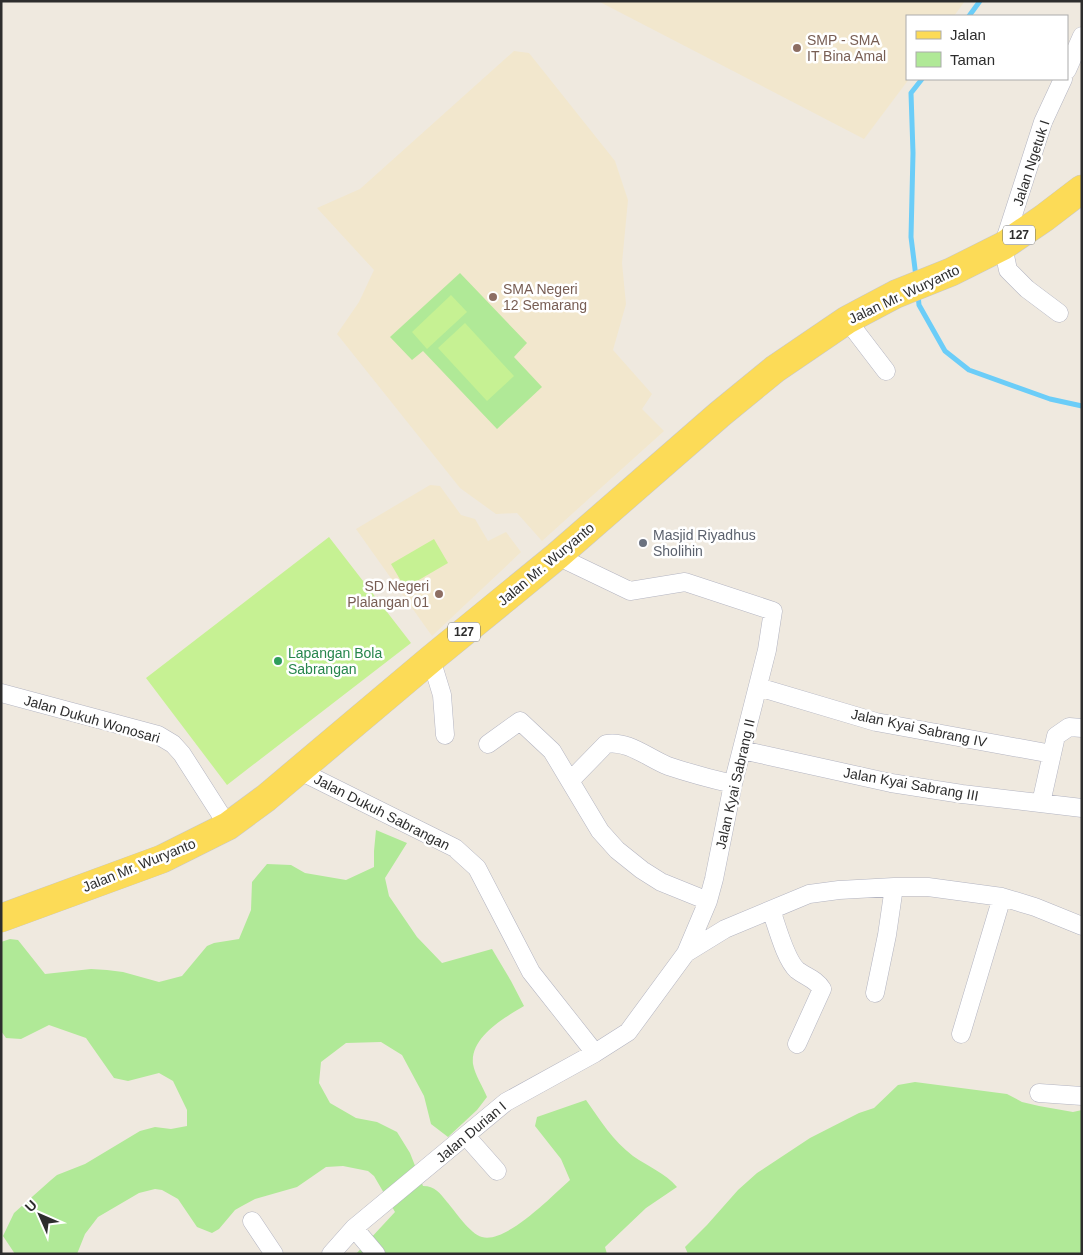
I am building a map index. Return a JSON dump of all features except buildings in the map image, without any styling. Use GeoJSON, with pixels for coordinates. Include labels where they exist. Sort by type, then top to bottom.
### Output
{"type":"FeatureCollection","features":[{"type":"Feature","properties":{"kind":"main road","name":"Jalan Mr. Wuryanto"},"geometry":{"type":"LineString","coordinates":[[1,918],[162,859],[228,826],[300,771],[431,659],[557,556],[720,414],[775,369],[847,320],[896,294],[951,272],[1003,246],[1082,189]]}},
{"type":"Feature","properties":{"kind":"street"},"geometry":{"type":"LineString","coordinates":[[1068,68],[1082,36]]}},
{"type":"Feature","properties":{"kind":"street","name":"Jalan Ngetuk I"},"geometry":{"type":"LineString","coordinates":[[1003,246],[1043,122],[1063,80]]}},
{"type":"Feature","properties":{"kind":"street"},"geometry":{"type":"LineString","coordinates":[[1003,246],[1008,270],[1027,289],[1059,313]]}},
{"type":"Feature","properties":{"kind":"street"},"geometry":{"type":"LineString","coordinates":[[847,320],[886,371]]}},
{"type":"Feature","properties":{"kind":"street","name":"Jalan Kyai Sabrang II"},"geometry":{"type":"LineString","coordinates":[[557,556],[630,591],[685,582],[773,611],[767,650],[733,784],[708,901],[686,953]]}},
{"type":"Feature","properties":{"kind":"street"},"geometry":{"type":"LineString","coordinates":[[431,659],[442,695],[444,735]]}},
{"type":"Feature","properties":{"kind":"street","name":"Jalan Kyai Sabrang IV"},"geometry":{"type":"LineString","coordinates":[[758,687],[876,722],[1052,754]]}},
{"type":"Feature","properties":{"kind":"street","name":"Jalan Dukuh Wonosari"},"geometry":{"type":"LineString","coordinates":[[1,693],[158,735],[173,744],[182,754],[228,826]]}},
{"type":"Feature","properties":{"kind":"street"},"geometry":{"type":"LineString","coordinates":[[488,744],[520,721],[552,750],[600,831],[618,850],[642,870],[661,882],[708,901]]}},
{"type":"Feature","properties":{"kind":"street"},"geometry":{"type":"LineString","coordinates":[[1041,802],[1056,736],[1061,731],[1069,728],[1082,728]]}},
{"type":"Feature","properties":{"kind":"street"},"geometry":{"type":"LineString","coordinates":[[570,781],[606,744],[613,743],[621,744],[666,765],[733,784]]}},
{"type":"Feature","properties":{"kind":"street","name":"Jalan Kyai Sabrang III"},"geometry":{"type":"LineString","coordinates":[[742,750],[891,783],[962,794],[1082,808]]}},
{"type":"Feature","properties":{"kind":"street","name":"Jalan Dukuh Sabrangan"},"geometry":{"type":"LineString","coordinates":[[300,771],[455,848],[477,868],[531,972],[596,1053]]}},
{"type":"Feature","properties":{"kind":"street"},"geometry":{"type":"LineString","coordinates":[[875,993],[887,935],[894,887]]}},
{"type":"Feature","properties":{"kind":"street"},"geometry":{"type":"LineString","coordinates":[[686,953],[725,929],[809,894],[839,890],[928,887],[1002,898],[1036,907],[1082,926]]}},
{"type":"Feature","properties":{"kind":"street"},"geometry":{"type":"LineString","coordinates":[[961,1034],[1002,898]]}},
{"type":"Feature","properties":{"kind":"street"},"geometry":{"type":"LineString","coordinates":[[771,910],[789,958],[796,970],[818,983],[822,988],[797,1044]]}},
{"type":"Feature","properties":{"kind":"street","name":"Jalan Durian I"},"geometry":{"type":"LineString","coordinates":[[331,1254],[354,1228],[506,1102],[596,1053],[628,1032],[686,953]]}},
{"type":"Feature","properties":{"kind":"street"},"geometry":{"type":"LineString","coordinates":[[1039,1093],[1082,1096]]}},
{"type":"Feature","properties":{"kind":"street"},"geometry":{"type":"LineString","coordinates":[[466,1136],[497,1171]]}},
{"type":"Feature","properties":{"kind":"street"},"geometry":{"type":"LineString","coordinates":[[252,1221],[274,1254]]}},
{"type":"Feature","properties":{"kind":"street"},"geometry":{"type":"LineString","coordinates":[[354,1228],[376,1254]]}},
{"type":"Feature","properties":{"kind":"shaded area","name":"SMP - SMA IT Bina Amal"},"geometry":{"type":"Polygon","coordinates":[[[598,1],[965,1],[955,15],[906,15],[906,80],[908,80],[864,139],[598,1]]]}},
{"type":"Feature","properties":{"kind":"shaded area","name":"SMA Negeri 12 Semarang"},"geometry":{"type":"Polygon","coordinates":[[[514,51],[529,53],[615,161],[628,200],[622,263],[626,304],[613,350],[652,394],[642,409],[664,431],[542,541],[517,513],[496,514],[460,488],[337,334],[359,302],[374,270],[317,208],[360,189],[514,51]]]}},
{"type":"Feature","properties":{"kind":"shaded area","name":"SD Negeri Plalangan 01"},"geometry":{"type":"Polygon","coordinates":[[[430,485],[440,486],[461,515],[475,519],[488,541],[506,532],[521,552],[432,636],[356,529],[430,485]]]}},
{"type":"Feature","properties":{"kind":"green space"},"geometry":{"type":"Polygon","coordinates":[[[460,273],[527,343],[514,357],[542,387],[497,429],[423,351],[412,360],[390,337],[460,273]]]}},
{"type":"Feature","properties":{"kind":"green space"},"geometry":{"type":"Polygon","coordinates":[[[451,295],[467,312],[427,349],[412,332],[451,295]]]}},
{"type":"Feature","properties":{"kind":"green space"},"geometry":{"type":"Polygon","coordinates":[[[465,323],[514,376],[487,401],[438,348],[465,323]]]}},
{"type":"Feature","properties":{"kind":"green space","name":"Lapangan Bola Sabrangan"},"geometry":{"type":"Polygon","coordinates":[[[329,537],[411,643],[227,785],[146,678],[329,537]]]}},
{"type":"Feature","properties":{"kind":"green space"},"geometry":{"type":"Polygon","coordinates":[[[434,539],[448,563],[405,588],[391,564],[434,539]]]}},
{"type":"Feature","properties":{"kind":"green space"},"geometry":{"type":"Polygon","coordinates":[[[376,830],[407,843],[385,878],[389,896],[417,937],[442,963],[492,949],[524,1006],[490,1029],[477,1045],[473,1064],[487,1097],[477,1110],[448,1137],[431,1124],[424,1096],[402,1055],[381,1042],[346,1043],[321,1062],[319,1083],[330,1103],[356,1118],[377,1122],[397,1132],[410,1153],[423,1186],[431,1187],[437,1191],[468,1227],[482,1237],[492,1237],[516,1226],[529,1217],[570,1180],[561,1159],[535,1126],[537,1117],[586,1100],[619,1144],[633,1156],[662,1174],[677,1187],[646,1208],[605,1247],[607,1254],[356,1254],[395,1212],[374,1176],[368,1171],[343,1166],[326,1167],[297,1187],[255,1199],[235,1210],[219,1229],[212,1233],[197,1227],[178,1199],[162,1190],[155,1189],[139,1193],[98,1217],[85,1234],[77,1254],[15,1254],[3,1236],[14,1213],[51,1180],[57,1175],[85,1164],[140,1131],[155,1127],[171,1129],[187,1126],[187,1110],[173,1081],[159,1073],[128,1081],[114,1078],[86,1038],[49,1025],[21,1039],[6,1038],[1,1031],[1,942],[10,939],[18,940],[45,974],[91,969],[107,970],[123,972],[159,982],[182,976],[207,946],[239,939],[251,910],[252,882],[267,864],[291,865],[305,873],[346,880],[374,867],[376,830]]]}},
{"type":"Feature","properties":{"kind":"green space"},"geometry":{"type":"Polygon","coordinates":[[[915,1082],[1007,1094],[1022,1102],[1073,1112],[1082,1110],[1082,1254],[688,1254],[685,1247],[738,1190],[757,1173],[810,1138],[859,1113],[874,1108],[898,1085],[915,1082]]]}},
{"type":"Feature","properties":{"kind":"waterway"},"geometry":{"type":"LineString","coordinates":[[970,15],[980,1]]}},
{"type":"Feature","properties":{"kind":"waterway"},"geometry":{"type":"LineString","coordinates":[[916,277],[911,237],[913,153],[911,93],[921,80]]}},
{"type":"Feature","properties":{"kind":"waterway"},"geometry":{"type":"LineString","coordinates":[[918,295],[919,305],[945,351],[969,370],[1050,399],[1082,406]]}},
{"type":"Feature","properties":{"kind":"place","name":"SMP - SMA IT Bina Amal"},"geometry":{"type":"Point","coordinates":[797,48]}},
{"type":"Feature","properties":{"kind":"place","name":"SMA Negeri 12 Semarang"},"geometry":{"type":"Point","coordinates":[493,297]}},
{"type":"Feature","properties":{"kind":"place","name":"Masjid Riyadhus Sholihin"},"geometry":{"type":"Point","coordinates":[643,543]}},
{"type":"Feature","properties":{"kind":"place","name":"SD Negeri Plalangan 01"},"geometry":{"type":"Point","coordinates":[439,594]}},
{"type":"Feature","properties":{"kind":"place","name":"Lapangan Bola Sabrangan"},"geometry":{"type":"Point","coordinates":[278,661]}}]}
